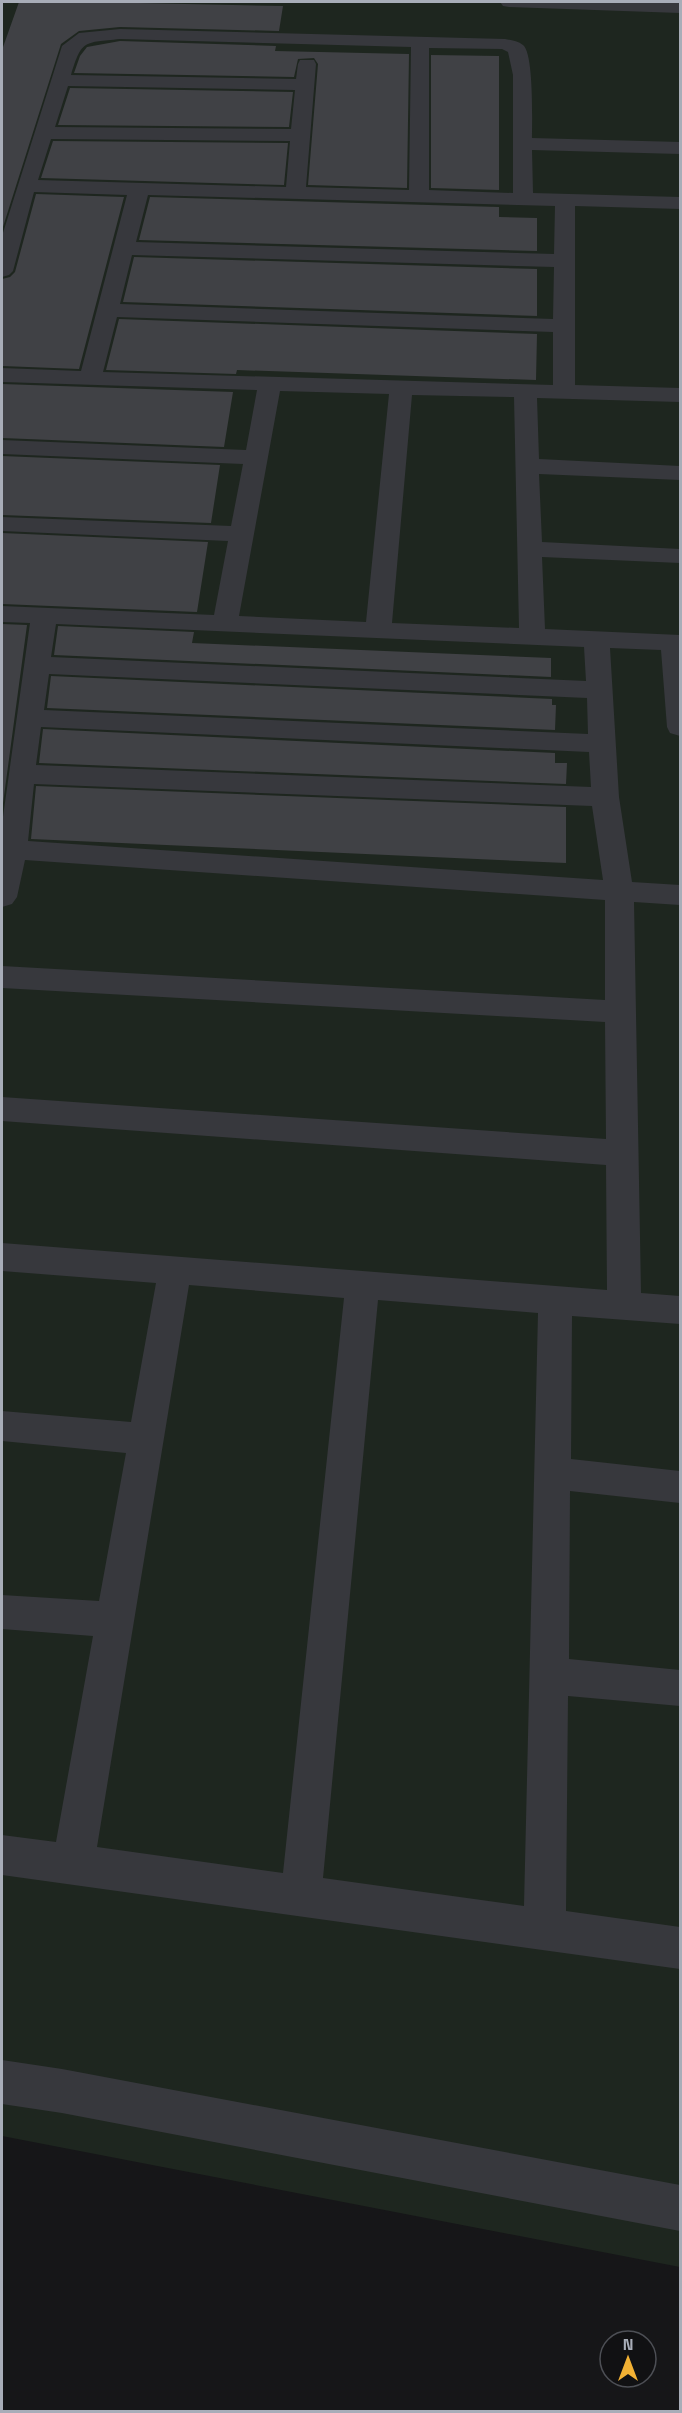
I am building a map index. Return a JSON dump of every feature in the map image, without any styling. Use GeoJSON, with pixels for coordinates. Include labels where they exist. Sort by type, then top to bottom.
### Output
{"type":"FeatureCollection","features":[{"type":"Feature","properties":{"kind":"lane"},"geometry":{"type":"LineString","coordinates":[[505,44],[507,2],[681,8]]}},
{"type":"Feature","properties":{"kind":"lane"},"geometry":{"type":"LineString","coordinates":[[2,271],[26,186],[71,46],[85,37],[120,34],[505,44],[517,49],[522,75],[523,199]]}},
{"type":"Feature","properties":{"kind":"lane"},"geometry":{"type":"LineString","coordinates":[[295,193],[310,39]]}},
{"type":"Feature","properties":{"kind":"lane"},"geometry":{"type":"LineString","coordinates":[[419,197],[420,42]]}},
{"type":"Feature","properties":{"kind":"lane"},"geometry":{"type":"LineString","coordinates":[[60,80],[305,85]]}},
{"type":"Feature","properties":{"kind":"lane"},"geometry":{"type":"LineString","coordinates":[[43,133],[301,135]]}},
{"type":"Feature","properties":{"kind":"lane"},"geometry":{"type":"LineString","coordinates":[[523,144],[681,148]]}},
{"type":"Feature","properties":{"kind":"lane"},"geometry":{"type":"LineString","coordinates":[[26,186],[681,203]]}},
{"type":"Feature","properties":{"kind":"lane"},"geometry":{"type":"LineString","coordinates":[[90,378],[139,189]]}},
{"type":"Feature","properties":{"kind":"lane"},"geometry":{"type":"LineString","coordinates":[[564,392],[565,201]]}},
{"type":"Feature","properties":{"kind":"lane"},"geometry":{"type":"LineString","coordinates":[[123,248],[565,261]]}},
{"type":"Feature","properties":{"kind":"lane"},"geometry":{"type":"LineString","coordinates":[[107,310],[565,326]]}},
{"type":"Feature","properties":{"kind":"lane"},"geometry":{"type":"LineString","coordinates":[[2,375],[681,395]]}},
{"type":"Feature","properties":{"kind":"lane"},"geometry":{"type":"LineString","coordinates":[[225,624],[270,384]]}},
{"type":"Feature","properties":{"kind":"lane"},"geometry":{"type":"LineString","coordinates":[[378,630],[401,388]]}},
{"type":"Feature","properties":{"kind":"lane"},"geometry":{"type":"LineString","coordinates":[[525,391],[532,637]]}},
{"type":"Feature","properties":{"kind":"lane"},"geometry":{"type":"LineString","coordinates":[[2,447],[256,457]]}},
{"type":"Feature","properties":{"kind":"lane"},"geometry":{"type":"LineString","coordinates":[[527,466],[681,474]]}},
{"type":"Feature","properties":{"kind":"lane"},"geometry":{"type":"LineString","coordinates":[[2,524],[242,534]]}},
{"type":"Feature","properties":{"kind":"lane"},"geometry":{"type":"LineString","coordinates":[[529,549],[681,556]]}},
{"type":"Feature","properties":{"kind":"lane"},"geometry":{"type":"LineString","coordinates":[[2,614],[677,643],[681,728]]}},
{"type":"Feature","properties":{"kind":"lane"},"geometry":{"type":"LineString","coordinates":[[2,897],[7,849],[21,774],[44,616]]}},
{"type":"Feature","properties":{"kind":"lane"},"geometry":{"type":"LineString","coordinates":[[597,640],[605,797],[619,891],[624,1306]]}},
{"type":"Feature","properties":{"kind":"lane"},"geometry":{"type":"LineString","coordinates":[[37,665],[600,690]]}},
{"type":"Feature","properties":{"kind":"lane"},"geometry":{"type":"LineString","coordinates":[[29,718],[602,744]]}},
{"type":"Feature","properties":{"kind":"lane"},"geometry":{"type":"LineString","coordinates":[[21,774],[605,797]]}},
{"type":"Feature","properties":{"kind":"lane"},"geometry":{"type":"LineString","coordinates":[[7,849],[681,895]]}},
{"type":"Feature","properties":{"kind":"lane"},"geometry":{"type":"LineString","coordinates":[[2,977],[620,1012]]}},
{"type":"Feature","properties":{"kind":"lane"},"geometry":{"type":"LineString","coordinates":[[2,1108],[622,1153]]}},
{"type":"Feature","properties":{"kind":"lane"},"geometry":{"type":"LineString","coordinates":[[2,1257],[681,1310]]}},
{"type":"Feature","properties":{"kind":"lane"},"geometry":{"type":"LineString","coordinates":[[73,1865],[175,1270]]}},
{"type":"Feature","properties":{"kind":"lane"},"geometry":{"type":"LineString","coordinates":[[301,1895],[362,1285]]}},
{"type":"Feature","properties":{"kind":"lane"},"geometry":{"type":"LineString","coordinates":[[544,1928],[555,1300]]}},
{"type":"Feature","properties":{"kind":"lane"},"geometry":{"type":"LineString","coordinates":[[2,1426],[146,1439]]}},
{"type":"Feature","properties":{"kind":"lane"},"geometry":{"type":"LineString","coordinates":[[552,1473],[681,1487]]}},
{"type":"Feature","properties":{"kind":"lane"},"geometry":{"type":"LineString","coordinates":[[2,1612],[115,1620]]}},
{"type":"Feature","properties":{"kind":"lane"},"geometry":{"type":"LineString","coordinates":[[549,1676],[681,1688]]}},
{"type":"Feature","properties":{"kind":"lane"},"geometry":{"type":"LineString","coordinates":[[2,1855],[681,1948]]}},
{"type":"Feature","properties":{"kind":"lane"},"geometry":{"type":"LineString","coordinates":[[2,2082],[62,2091],[681,2208]]}},
{"type":"Feature","properties":{"kind":"shaded area"},"geometry":{"type":"Polygon","coordinates":[[[2,2],[680,2],[680,2267],[2,2136],[2,2]]]}},
{"type":"Feature","properties":{"kind":"building"},"geometry":{"type":"Polygon","coordinates":[[[19,2],[283,6],[279,31],[120,27],[79,31],[61,44],[2,230],[2,50],[19,2]]]}},
{"type":"Feature","properties":{"kind":"building"},"geometry":{"type":"Polygon","coordinates":[[[120,41],[276,46],[275,51],[409,54],[407,188],[308,185],[318,64],[314,58],[298,59],[294,77],[74,73],[80,56],[87,47],[120,41]]]}},
{"type":"Feature","properties":{"kind":"building"},"geometry":{"type":"Polygon","coordinates":[[[431,55],[499,56],[499,190],[431,188],[431,55]]]}},
{"type":"Feature","properties":{"kind":"building"},"geometry":{"type":"Polygon","coordinates":[[[70,88],[293,92],[289,127],[58,125],[70,88]]]}},
{"type":"Feature","properties":{"kind":"building"},"geometry":{"type":"Polygon","coordinates":[[[53,141],[288,143],[284,185],[41,178],[53,141]]]}},
{"type":"Feature","properties":{"kind":"building"},"geometry":{"type":"Polygon","coordinates":[[[36,194],[124,197],[79,369],[2,366],[2,279],[10,277],[15,272],[36,194]]]}},
{"type":"Feature","properties":{"kind":"building"},"geometry":{"type":"Polygon","coordinates":[[[150,197],[499,207],[499,217],[537,218],[537,251],[139,240],[150,197]]]}},
{"type":"Feature","properties":{"kind":"building"},"geometry":{"type":"Polygon","coordinates":[[[134,257],[537,269],[537,316],[123,302],[134,257]]]}},
{"type":"Feature","properties":{"kind":"building"},"geometry":{"type":"Polygon","coordinates":[[[119,319],[537,334],[536,380],[237,370],[236,374],[106,370],[119,319]]]}},
{"type":"Feature","properties":{"kind":"building"},"geometry":{"type":"Polygon","coordinates":[[[2,384],[233,392],[224,447],[2,438],[2,384]]]}},
{"type":"Feature","properties":{"kind":"building"},"geometry":{"type":"Polygon","coordinates":[[[2,456],[220,465],[211,523],[2,515],[2,456]]]}},
{"type":"Feature","properties":{"kind":"building"},"geometry":{"type":"Polygon","coordinates":[[[2,533],[208,542],[197,612],[2,604],[2,533]]]}},
{"type":"Feature","properties":{"kind":"building"},"geometry":{"type":"Polygon","coordinates":[[[2,624],[27,625],[2,811],[2,624]]]}},
{"type":"Feature","properties":{"kind":"building"},"geometry":{"type":"Polygon","coordinates":[[[58,626],[194,632],[192,643],[551,658],[551,677],[54,655],[58,626]]]}},
{"type":"Feature","properties":{"kind":"building"},"geometry":{"type":"Polygon","coordinates":[[[51,676],[552,699],[552,705],[556,705],[555,730],[47,708],[51,676]]]}},
{"type":"Feature","properties":{"kind":"building"},"geometry":{"type":"Polygon","coordinates":[[[43,729],[555,753],[555,763],[567,763],[566,784],[39,763],[43,729]]]}},
{"type":"Feature","properties":{"kind":"building"},"geometry":{"type":"Polygon","coordinates":[[[36,786],[566,807],[566,863],[31,839],[36,786]]]}}]}
